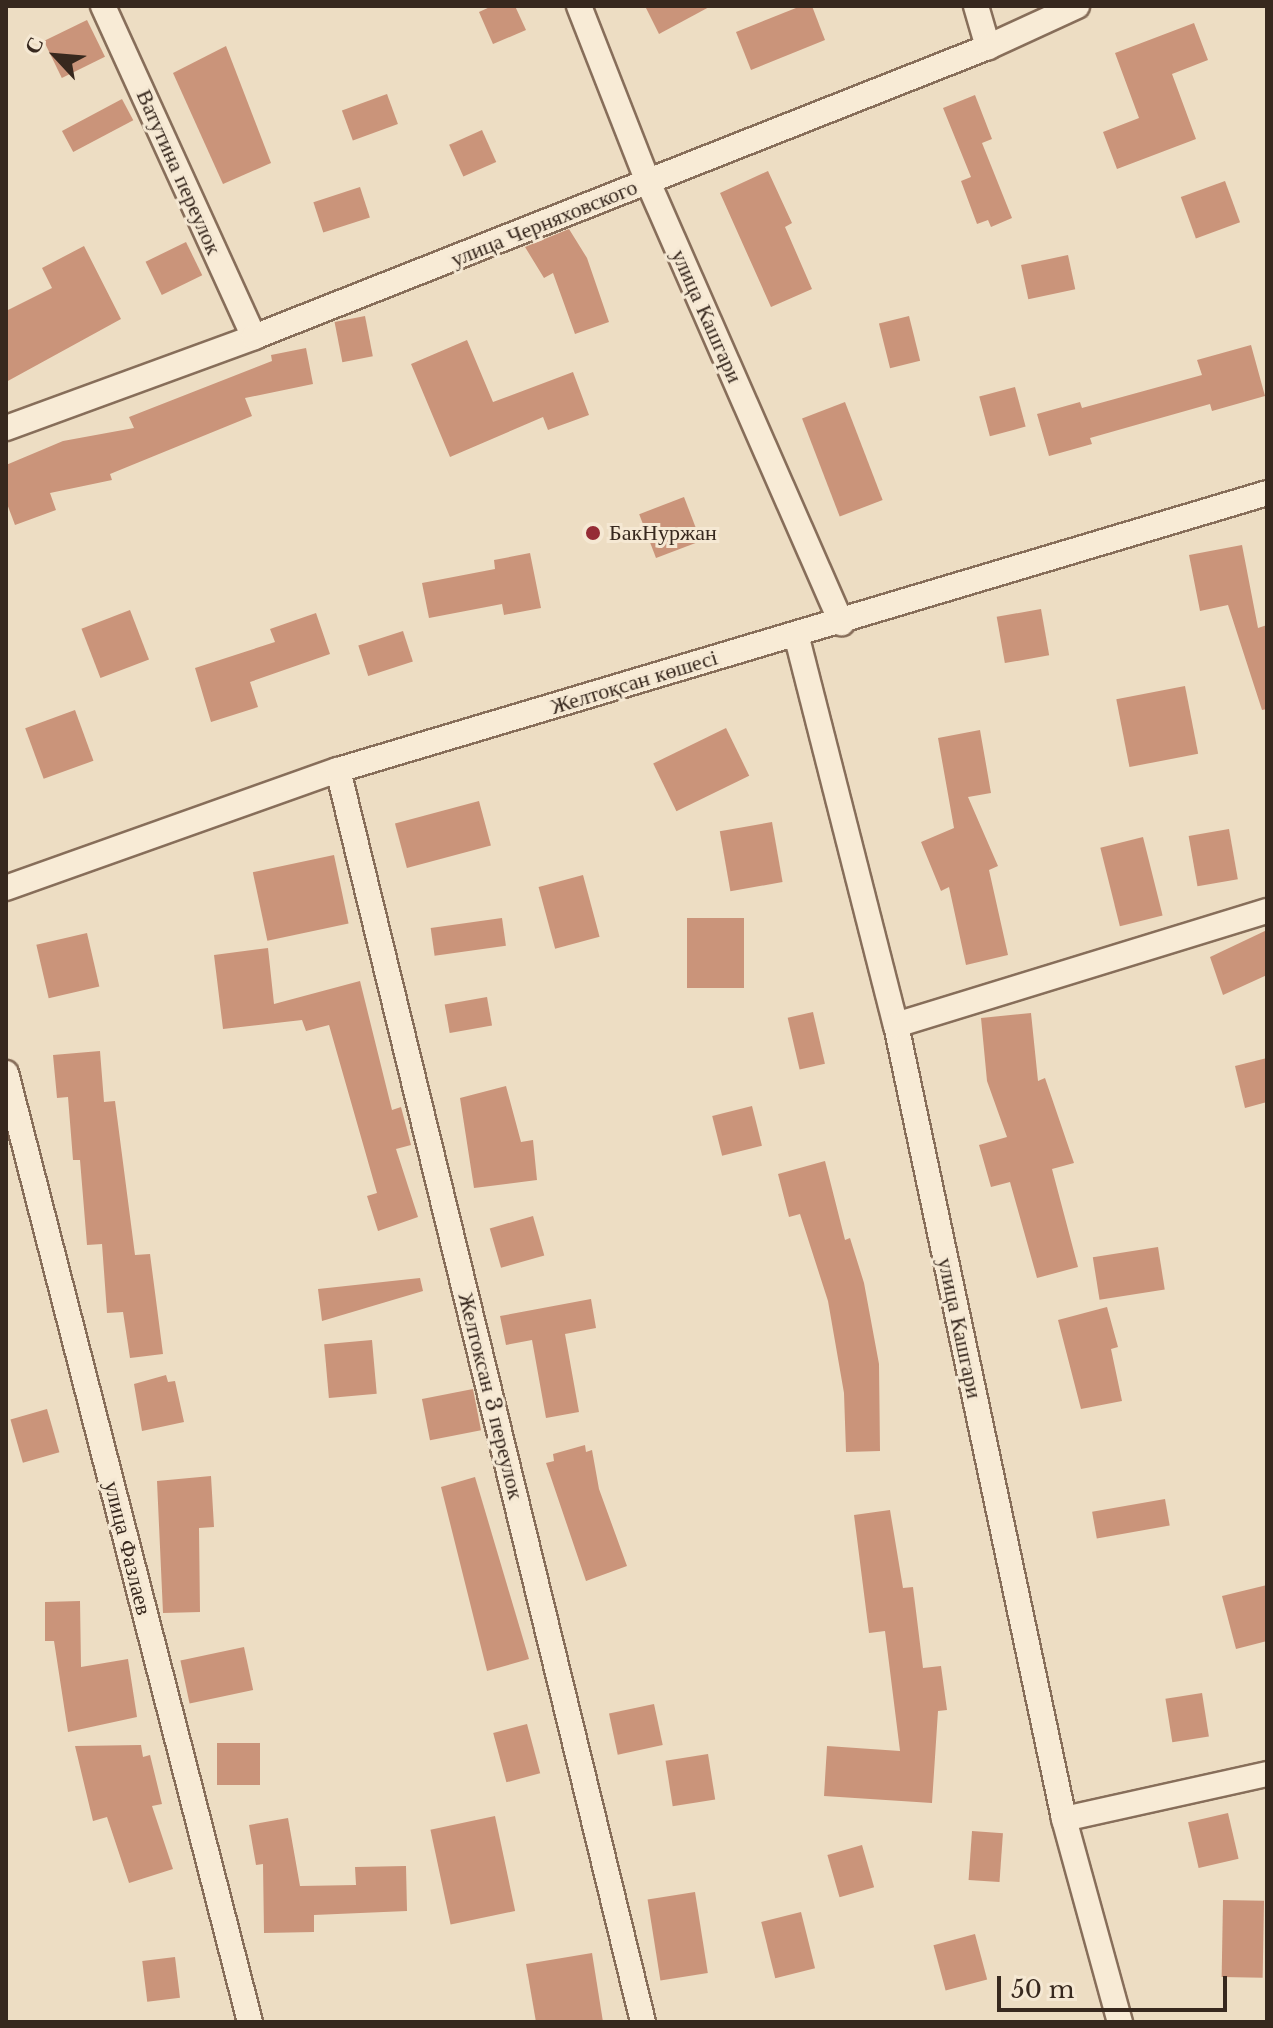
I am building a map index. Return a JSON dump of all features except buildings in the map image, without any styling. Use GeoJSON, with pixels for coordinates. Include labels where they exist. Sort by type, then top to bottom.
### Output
{"type":"FeatureCollection","features":[{"type":"Feature","properties":{"kind":"street","name":"Ватутина переулок"},"geometry":{"type":"LineString","coordinates":[[103,6],[254,337]]}},
{"type":"Feature","properties":{"kind":"street","name":"улица Кашгари"},"geometry":{"type":"LineString","coordinates":[[579,6],[648,182],[842,623]]}},
{"type":"Feature","properties":{"kind":"street"},"geometry":{"type":"LineString","coordinates":[[976,6],[988,47]]}},
{"type":"Feature","properties":{"kind":"street","name":"улица Черняховского"},"geometry":{"type":"LineString","coordinates":[[6,428],[254,337],[648,182],[988,47],[1077,6]]}},
{"type":"Feature","properties":{"kind":"street","name":"Желтоқсан көшесі"},"geometry":{"type":"LineString","coordinates":[[6,888],[338,770],[842,623],[1267,493]]}},
{"type":"Feature","properties":{"kind":"street","name":"улица Кашгари"},"geometry":{"type":"LineString","coordinates":[[796,634],[896,1025],[1064,1819],[1120,2022]]}},
{"type":"Feature","properties":{"kind":"street","name":"Желтоксан 3 переулок"},"geometry":{"type":"LineString","coordinates":[[338,770],[643,2022]]}},
{"type":"Feature","properties":{"kind":"street"},"geometry":{"type":"LineString","coordinates":[[896,1025],[1267,911]]}},
{"type":"Feature","properties":{"kind":"street","name":"улица Фазлаев"},"geometry":{"type":"LineString","coordinates":[[6,1073],[250,2022]]}},
{"type":"Feature","properties":{"kind":"street"},"geometry":{"type":"LineString","coordinates":[[1064,1819],[1267,1774]]}},
{"type":"Feature","properties":{"kind":"place","name":"БакНуржан"},"geometry":{"type":"Point","coordinates":[593,533]}}]}
